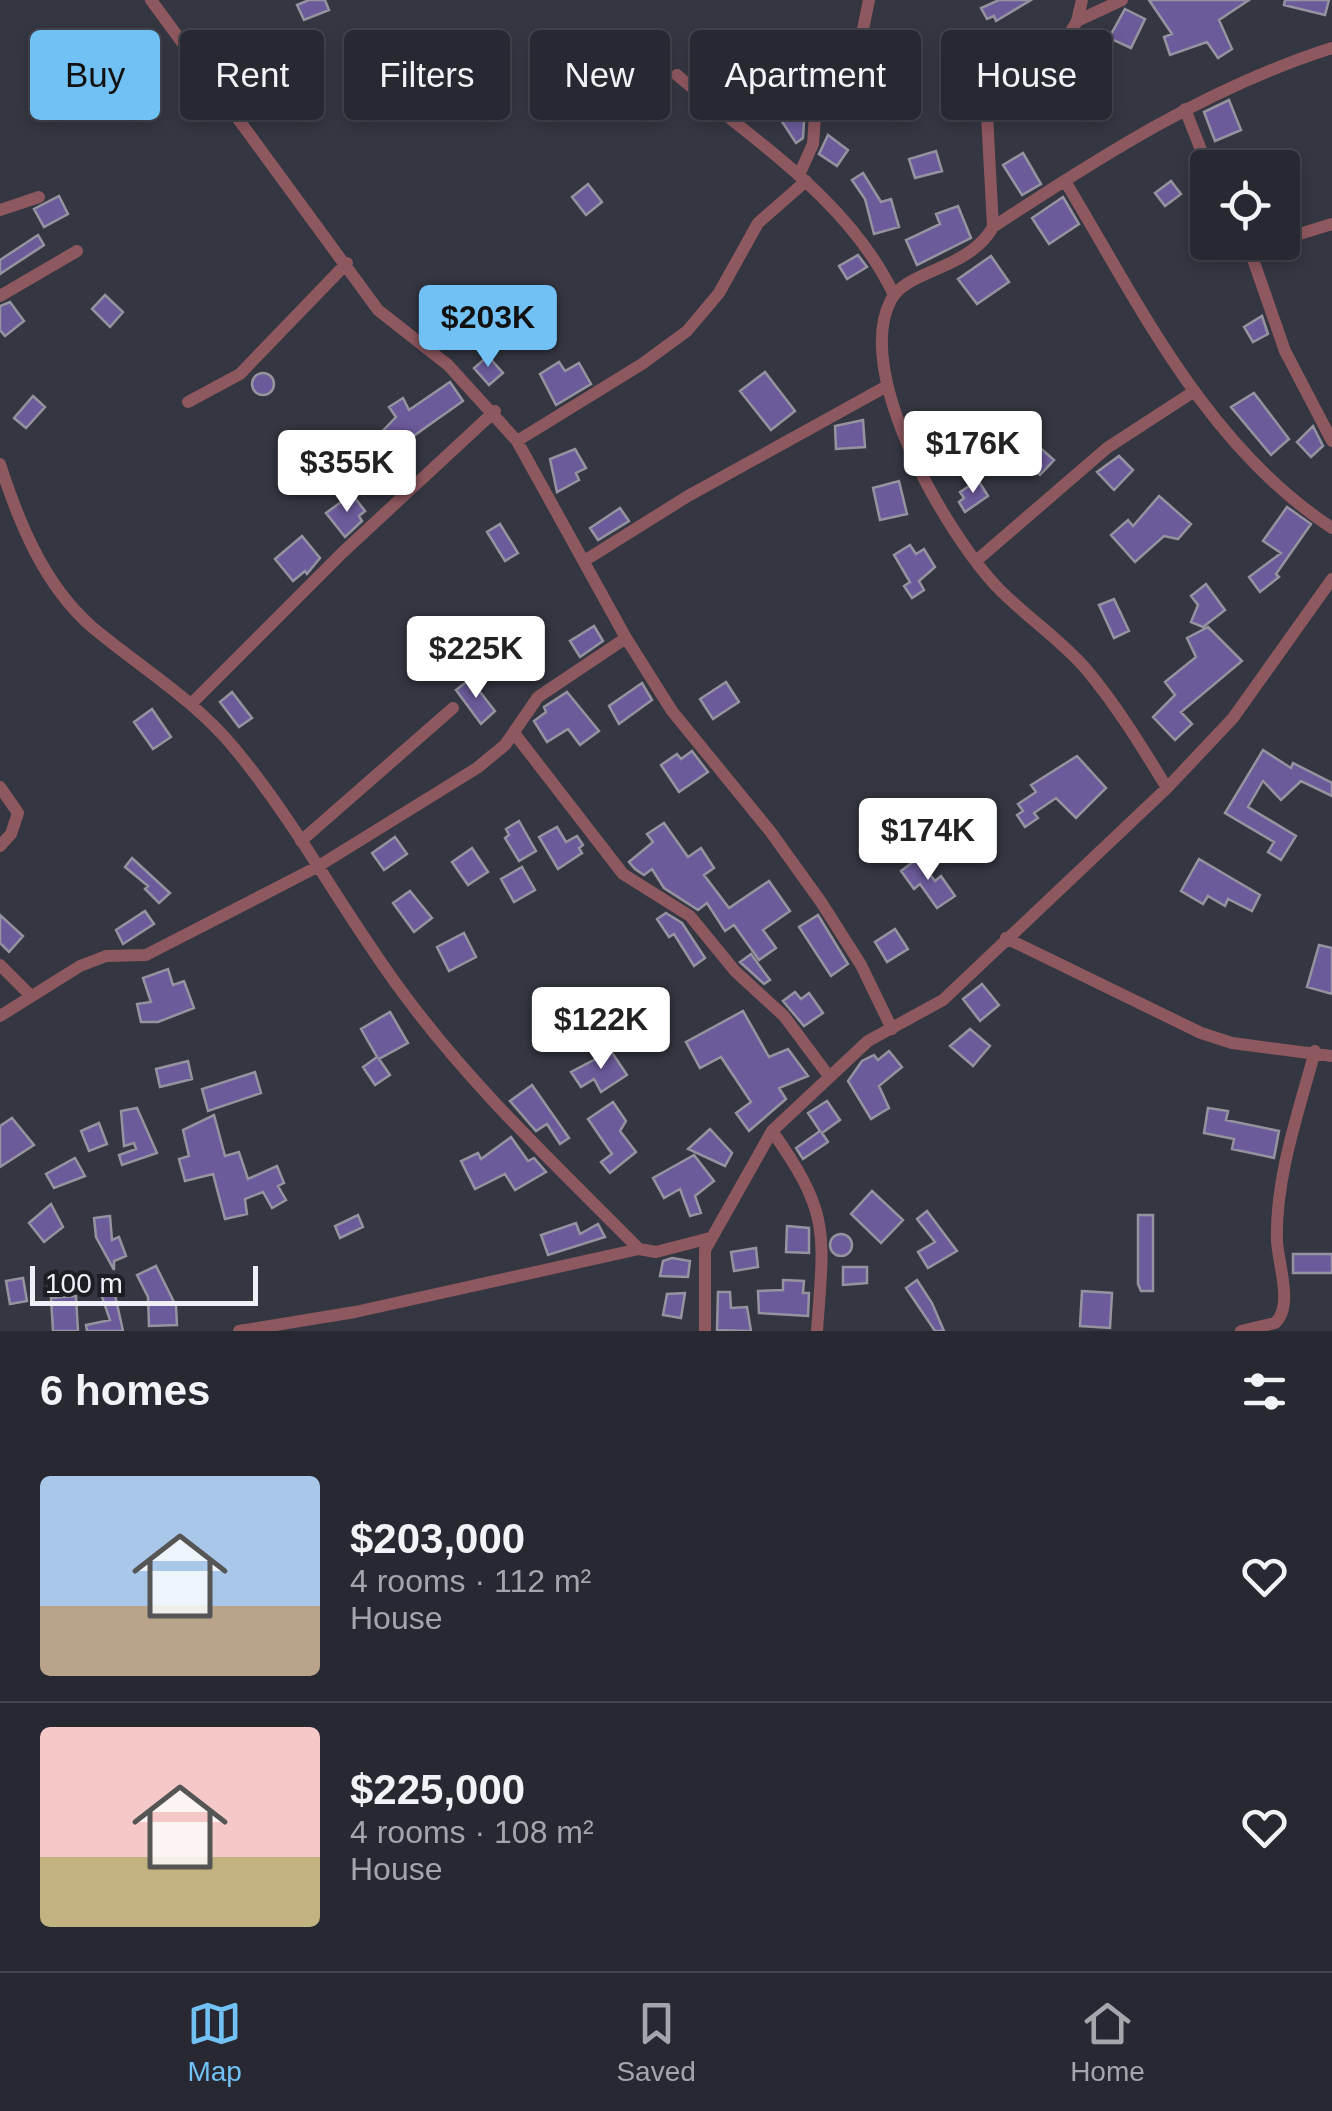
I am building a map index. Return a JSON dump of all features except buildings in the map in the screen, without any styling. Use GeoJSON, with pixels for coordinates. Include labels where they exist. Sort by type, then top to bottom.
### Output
{"type":"FeatureCollection","features":[{"type":"Feature","properties":{"kind":"street"},"geometry":{"type":"LineString","coordinates":[[151,0],[378,310],[448,365],[494,411],[517,441],[626,638],[672,711],[822,902],[861,965],[892,1029]]}},
{"type":"Feature","properties":{"kind":"street"},"geometry":{"type":"LineString","coordinates":[[517,441],[642,364],[687,331],[719,294],[758,223],[802,178],[813,144],[817,88],[825,72],[861,39],[869,0]]}},
{"type":"Feature","properties":{"kind":"street"},"geometry":{"type":"LineString","coordinates":[[994,227],[986,115],[1023,60],[1066,40],[1078,20],[1082,0]]}},
{"type":"Feature","properties":{"kind":"street"},"geometry":{"type":"LineString","coordinates":[[1078,20],[1122,0]]}},
{"type":"Feature","properties":{"kind":"street"},"geometry":{"type":"LineString","coordinates":[[1167,788],[1086,670],[1056,636],[998,588],[976,561],[920,471],[896,421],[887,386],[885,330],[894,295],[914,280],[956,264],[994,227],[1065,182],[1224,88],[1332,48]]}},
{"type":"Feature","properties":{"kind":"street"},"geometry":{"type":"LineString","coordinates":[[677,76],[802,178],[872,252],[894,295]]}},
{"type":"Feature","properties":{"kind":"street"},"geometry":{"type":"LineString","coordinates":[[1185,109],[1201,150]]}},
{"type":"Feature","properties":{"kind":"street"},"geometry":{"type":"LineString","coordinates":[[1065,182],[1193,392],[1257,470],[1296,505],[1332,528]]}},
{"type":"Feature","properties":{"kind":"street"},"geometry":{"type":"LineString","coordinates":[[0,210],[39,197]]}},
{"type":"Feature","properties":{"kind":"street"},"geometry":{"type":"LineString","coordinates":[[1300,234],[1332,224]]}},
{"type":"Feature","properties":{"kind":"street"},"geometry":{"type":"LineString","coordinates":[[0,296],[77,251]]}},
{"type":"Feature","properties":{"kind":"street"},"geometry":{"type":"LineString","coordinates":[[1257,260],[1285,351],[1332,441]]}},
{"type":"Feature","properties":{"kind":"street"},"geometry":{"type":"LineString","coordinates":[[188,402],[240,374],[347,263]]}},
{"type":"Feature","properties":{"kind":"street"},"geometry":{"type":"LineString","coordinates":[[584,561],[688,496],[887,386]]}},
{"type":"Feature","properties":{"kind":"street"},"geometry":{"type":"LineString","coordinates":[[976,561],[1107,448],[1193,392]]}},
{"type":"Feature","properties":{"kind":"street"},"geometry":{"type":"LineString","coordinates":[[192,703],[342,552],[494,411]]}},
{"type":"Feature","properties":{"kind":"street"},"geometry":{"type":"LineString","coordinates":[[0,464],[21,525],[65,598],[89,624],[192,703],[235,749],[450,1053],[495,1106],[638,1249]]}},
{"type":"Feature","properties":{"kind":"street"},"geometry":{"type":"LineString","coordinates":[[704,1331],[705,1250],[772,1131],[868,1041],[943,1000],[1167,788],[1233,718],[1332,579]]}},
{"type":"Feature","properties":{"kind":"street"},"geometry":{"type":"LineString","coordinates":[[0,1016],[97,958],[146,955],[317,867],[477,768],[514,733],[538,697],[626,638]]}},
{"type":"Feature","properties":{"kind":"street"},"geometry":{"type":"LineString","coordinates":[[301,841],[452,708]]}},
{"type":"Feature","properties":{"kind":"street"},"geometry":{"type":"LineString","coordinates":[[514,733],[623,874],[690,916],[735,971],[784,1016],[828,1075]]}},
{"type":"Feature","properties":{"kind":"street"},"geometry":{"type":"LineString","coordinates":[[0,786],[18,813],[11,834],[0,846]]}},
{"type":"Feature","properties":{"kind":"street"},"geometry":{"type":"LineString","coordinates":[[1006,938],[1201,1033],[1232,1043],[1332,1056]]}},
{"type":"Feature","properties":{"kind":"street"},"geometry":{"type":"LineString","coordinates":[[0,964],[30,995]]}},
{"type":"Feature","properties":{"kind":"street"},"geometry":{"type":"LineString","coordinates":[[1241,1331],[1285,1324],[1280,1206],[1290,1143],[1315,1051]]}},
{"type":"Feature","properties":{"kind":"street"},"geometry":{"type":"LineString","coordinates":[[772,1131],[806,1178],[820,1214],[822,1256],[817,1331]]}},
{"type":"Feature","properties":{"kind":"street"},"geometry":{"type":"LineString","coordinates":[[239,1331],[355,1312],[638,1249],[656,1252],[710,1238]]}}]}
